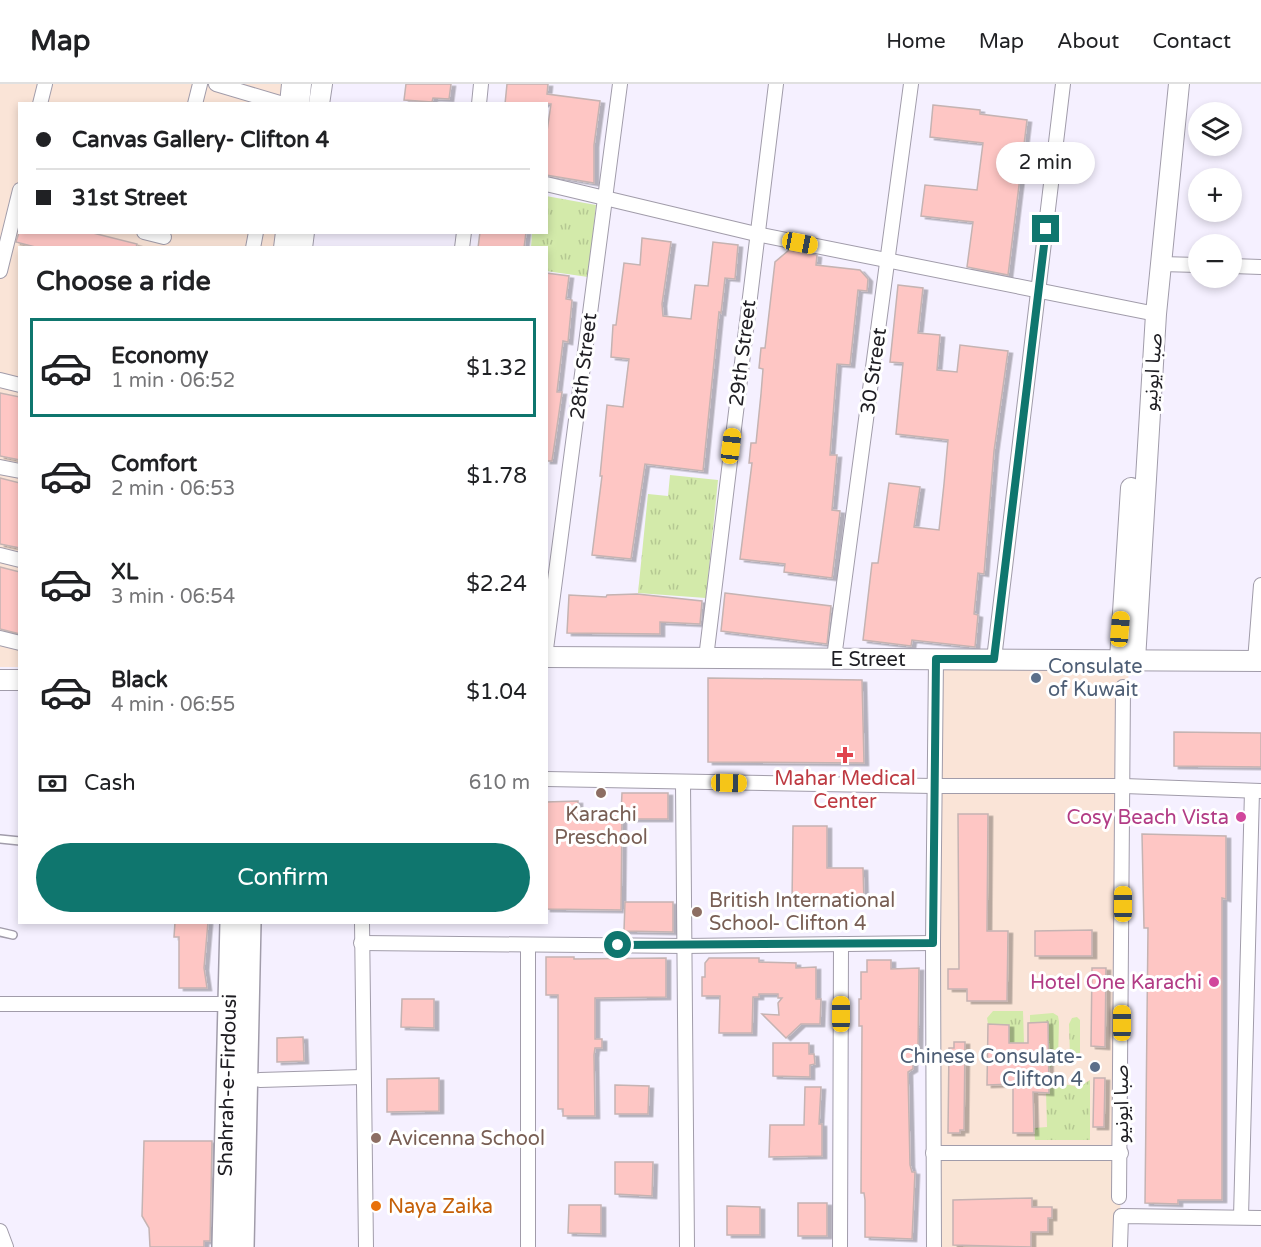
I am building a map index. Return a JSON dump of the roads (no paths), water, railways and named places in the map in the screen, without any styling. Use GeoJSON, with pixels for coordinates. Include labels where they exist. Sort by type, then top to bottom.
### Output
{"type":"FeatureCollection","features":[{"type":"Feature","properties":{"kind":"main road"},"geometry":{"type":"LineString","coordinates":[[299,102],[302,84]]}},
{"type":"Feature","properties":{"kind":"main road"},"geometry":{"type":"LineString","coordinates":[[319,102],[322,84]]}},
{"type":"Feature","properties":{"kind":"main road","name":"صبا ایونیو"},"geometry":{"type":"LineString","coordinates":[[1127,660],[1166,84]]}},
{"type":"Feature","properties":{"kind":"main road","name":"صبا ایونیو"},"geometry":{"type":"LineString","coordinates":[[1150,314],[1161,264],[1179,84]]}},
{"type":"Feature","properties":{"kind":"main road","name":"E Street"},"geometry":{"type":"LineString","coordinates":[[548,657],[1258,661]]}},
{"type":"Feature","properties":{"kind":"main road"},"geometry":{"type":"LineString","coordinates":[[0,680],[18,680]]}},
{"type":"Feature","properties":{"kind":"main road","name":"Shahrah-e-Firdousi"},"geometry":{"type":"LineString","coordinates":[[223,1247],[231,924]]}},
{"type":"Feature","properties":{"kind":"main road"},"geometry":{"type":"LineString","coordinates":[[250,924],[248,1020],[254,1074],[258,1247]]}},
{"type":"Feature","properties":{"kind":"main road"},"geometry":{"type":"LineString","coordinates":[[243,1247],[254,1074]]}},
{"type":"Feature","properties":{"kind":"street"},"geometry":{"type":"LineString","coordinates":[[40,102],[45,84]]}},
{"type":"Feature","properties":{"kind":"street"},"geometry":{"type":"LineString","coordinates":[[196,102],[200,84]]}},
{"type":"Feature","properties":{"kind":"street"},"geometry":{"type":"LineString","coordinates":[[216,84],[278,102]]}},
{"type":"Feature","properties":{"kind":"street"},"geometry":{"type":"LineString","coordinates":[[286,102],[290,84]]}},
{"type":"Feature","properties":{"kind":"street"},"geometry":{"type":"LineString","coordinates":[[479,102],[481,84]]}},
{"type":"Feature","properties":{"kind":"street","name":"28th Street"},"geometry":{"type":"LineString","coordinates":[[548,634],[620,84]]}},
{"type":"Feature","properties":{"kind":"street","name":"29th Street"},"geometry":{"type":"LineString","coordinates":[[706,658],[776,84]]}},
{"type":"Feature","properties":{"kind":"street","name":"30 Street"},"geometry":{"type":"LineString","coordinates":[[834,658],[911,84]]}},
{"type":"Feature","properties":{"kind":"street"},"geometry":{"type":"LineString","coordinates":[[994,659],[1063,84]]}},
{"type":"Feature","properties":{"kind":"street"},"geometry":{"type":"LineString","coordinates":[[548,184],[605,196],[756,234],[1150,314]]}},
{"type":"Feature","properties":{"kind":"street"},"geometry":{"type":"LineString","coordinates":[[0,271],[13,249],[18,199]]}},
{"type":"Feature","properties":{"kind":"street"},"geometry":{"type":"LineString","coordinates":[[1161,264],[1188,265]]}},
{"type":"Feature","properties":{"kind":"street"},"geometry":{"type":"LineString","coordinates":[[1242,266],[1261,267]]}},
{"type":"Feature","properties":{"kind":"street"},"geometry":{"type":"LineString","coordinates":[[0,380],[18,384]]}},
{"type":"Feature","properties":{"kind":"street"},"geometry":{"type":"LineString","coordinates":[[0,467],[18,471]]}},
{"type":"Feature","properties":{"kind":"street"},"geometry":{"type":"LineString","coordinates":[[0,555],[18,560]]}},
{"type":"Feature","properties":{"kind":"street"},"geometry":{"type":"LineString","coordinates":[[1258,661],[1261,585]]}},
{"type":"Feature","properties":{"kind":"street"},"geometry":{"type":"LineString","coordinates":[[0,638],[18,642]]}},
{"type":"Feature","properties":{"kind":"street"},"geometry":{"type":"LineString","coordinates":[[934,1247],[933,786],[936,659]]}},
{"type":"Feature","properties":{"kind":"street","name":"صبا ایونیو"},"geometry":{"type":"LineString","coordinates":[[1119,1197],[1123,687]]}},
{"type":"Feature","properties":{"kind":"street"},"geometry":{"type":"LineString","coordinates":[[548,779],[684,783],[1124,786],[1256,791],[1241,1217]]}},
{"type":"Feature","properties":{"kind":"street"},"geometry":{"type":"LineString","coordinates":[[684,783],[687,1247]]}},
{"type":"Feature","properties":{"kind":"street"},"geometry":{"type":"LineString","coordinates":[[362,924],[362,1077],[366,1247]]}},
{"type":"Feature","properties":{"kind":"street"},"geometry":{"type":"LineString","coordinates":[[361,943],[685,946],[933,943]]}},
{"type":"Feature","properties":{"kind":"street"},"geometry":{"type":"LineString","coordinates":[[840,1247],[841,944]]}},
{"type":"Feature","properties":{"kind":"street"},"geometry":{"type":"LineString","coordinates":[[528,945],[528,1247]]}},
{"type":"Feature","properties":{"kind":"street"},"geometry":{"type":"LineString","coordinates":[[0,1004],[228,1004]]}},
{"type":"Feature","properties":{"kind":"street"},"geometry":{"type":"LineString","coordinates":[[254,1074],[362,1077]]}},
{"type":"Feature","properties":{"kind":"street"},"geometry":{"type":"LineString","coordinates":[[933,1153],[1121,1154]]}},
{"type":"Feature","properties":{"kind":"street"},"geometry":{"type":"LineString","coordinates":[[1120,1247],[1121,1216],[1261,1218]]}},
{"type":"Feature","properties":{"kind":"street"},"geometry":{"type":"LineString","coordinates":[[0,1231],[6,1247]]}},
{"type":"Feature","properties":{"kind":"lane"},"geometry":{"type":"LineString","coordinates":[[0,839],[18,841]]}},
{"type":"Feature","properties":{"kind":"lane"},"geometry":{"type":"LineString","coordinates":[[0,932],[13,935]]}},
{"type":"Feature","properties":{"kind":"place","name":"Consulate of Kuwait"},"geometry":{"type":"Point","coordinates":[1036,678]}},
{"type":"Feature","properties":{"kind":"place","name":"Mahar Medical Center"},"geometry":{"type":"Point","coordinates":[845,755]}},
{"type":"Feature","properties":{"kind":"place","name":"Karachi Preschool"},"geometry":{"type":"Point","coordinates":[601,793]}},
{"type":"Feature","properties":{"kind":"place","name":"Cosy Beach Vista"},"geometry":{"type":"Point","coordinates":[1241,817]}},
{"type":"Feature","properties":{"kind":"place","name":"British International School- Clifton 4"},"geometry":{"type":"Point","coordinates":[697,912]}},
{"type":"Feature","properties":{"kind":"place","name":"Hotel One Karachi"},"geometry":{"type":"Point","coordinates":[1214,982]}},
{"type":"Feature","properties":{"kind":"place","name":"Chinese Consulate- Clifton 4"},"geometry":{"type":"Point","coordinates":[1095,1067]}},
{"type":"Feature","properties":{"kind":"place","name":"Avicenna School"},"geometry":{"type":"Point","coordinates":[376,1138]}},
{"type":"Feature","properties":{"kind":"place","name":"Naya Zaika"},"geometry":{"type":"Point","coordinates":[376,1206]}}]}
